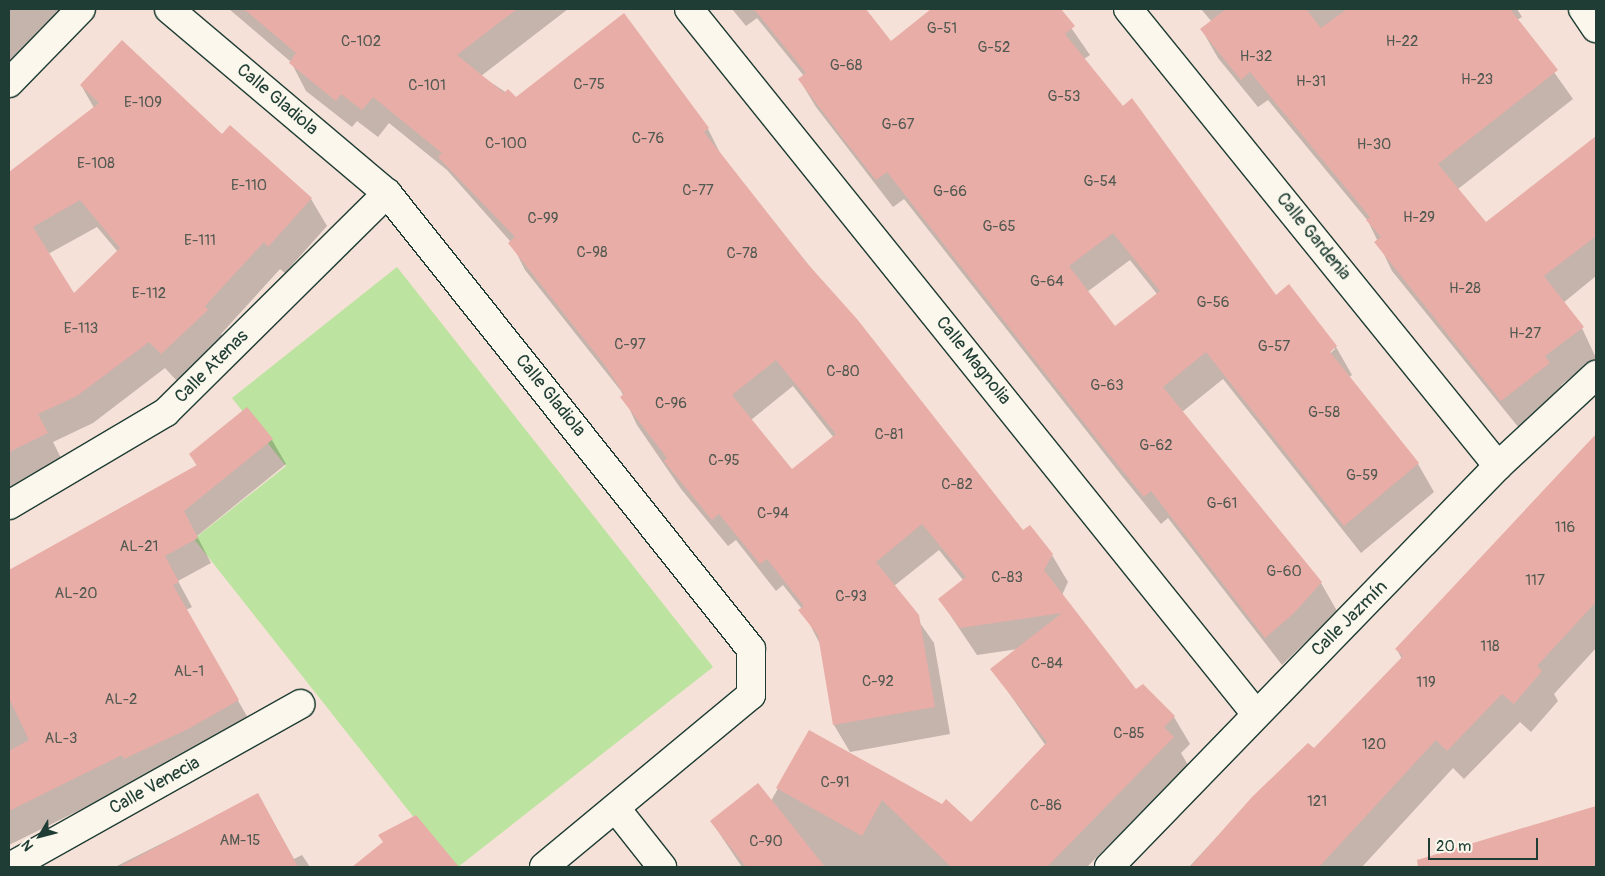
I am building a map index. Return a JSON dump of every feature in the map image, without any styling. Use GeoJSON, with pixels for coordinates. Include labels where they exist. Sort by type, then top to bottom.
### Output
{"type":"FeatureCollection","features":[{"type":"Feature","properties":{"kind":"street"},"geometry":{"type":"LineString","coordinates":[[9,84],[81,9]]}},
{"type":"Feature","properties":{"kind":"street","name":"Calle Gladiola"},"geometry":{"type":"LineString","coordinates":[[169,9],[387,193],[751,649],[751,695],[616,810],[544,867]]}},
{"type":"Feature","properties":{"kind":"street","name":"Calle Magnolia"},"geometry":{"type":"LineString","coordinates":[[690,9],[1256,714]]}},
{"type":"Feature","properties":{"kind":"street","name":"Calle Gardenia"},"geometry":{"type":"LineString","coordinates":[[1128,9],[1498,466]]}},
{"type":"Feature","properties":{"kind":"street"},"geometry":{"type":"LineString","coordinates":[[1583,9],[1596,28]]}},
{"type":"Feature","properties":{"kind":"street","name":"Calle Atenas"},"geometry":{"type":"LineString","coordinates":[[9,505],[166,412],[387,193]]}},
{"type":"Feature","properties":{"kind":"street","name":"Calle Jazmín"},"geometry":{"type":"LineString","coordinates":[[1109,867],[1498,466],[1596,375]]}},
{"type":"Feature","properties":{"kind":"street","name":"Calle Venecia"},"geometry":{"type":"LineString","coordinates":[[10,867],[300,704]]}},
{"type":"Feature","properties":{"kind":"street"},"geometry":{"type":"LineString","coordinates":[[616,810],[662,867]]}},
{"type":"Feature","properties":{"kind":"green space"},"geometry":{"type":"Polygon","coordinates":[[[397,267],[713,667],[458,867],[453,867],[194,539],[286,466],[232,398],[397,267]]]}},
{"type":"Feature","properties":{"kind":"building"},"geometry":{"type":"Polygon","coordinates":[[[244,9],[517,9],[457,55],[504,93],[508,89],[516,97],[624,13],[709,128],[704,132],[806,262],[857,319],[1023,530],[1030,525],[1053,554],[1044,570],[1136,689],[1143,684],[1175,716],[1164,727],[1174,737],[1047,867],[951,867],[882,800],[862,836],[776,788],[809,730],[942,804],[946,799],[971,822],[1047,742],[990,669],[1062,613],[960,628],[938,599],[966,577],[922,524],[876,562],[919,615],[935,707],[833,725],[818,635],[798,610],[804,606],[767,559],[760,564],[719,514],[712,520],[664,461],[667,458],[620,397],[624,394],[604,364],[508,243],[515,237],[438,157],[442,153],[373,97],[362,110],[341,94],[336,101],[289,63],[296,53],[244,9]],[[776,360],[732,395],[792,469],[836,434],[776,360]]]}},
{"type":"Feature","properties":{"kind":"building"},"geometry":{"type":"Polygon","coordinates":[[[754,9],[866,9],[891,41],[931,9],[1061,9],[1075,26],[1065,34],[1123,106],[1132,98],[1276,295],[1289,284],[1337,346],[1330,352],[1419,463],[1344,526],[1206,352],[1163,387],[1322,582],[1293,614],[1265,638],[1151,491],[1144,497],[1104,448],[887,172],[876,180],[798,79],[806,73],[754,9]],[[1113,233],[1069,266],[1115,326],[1160,291],[1113,233]]]}},
{"type":"Feature","properties":{"kind":"building"},"geometry":{"type":"Polygon","coordinates":[[[1226,9],[1306,9],[1321,28],[1347,9],[1510,9],[1558,70],[1438,164],[1486,222],[1596,136],[1596,236],[1544,276],[1584,327],[1545,356],[1550,363],[1501,401],[1374,242],[1381,237],[1366,220],[1370,217],[1250,72],[1241,80],[1200,29],[1226,9]]]}},
{"type":"Feature","properties":{"kind":"building"},"geometry":{"type":"Polygon","coordinates":[[[122,40],[222,134],[230,125],[312,198],[268,247],[264,242],[205,306],[208,310],[161,354],[149,342],[77,396],[38,414],[48,433],[9,452],[9,172],[99,103],[80,85],[122,40]],[[80,200],[33,227],[74,293],[120,248],[80,200]]]}},
{"type":"Feature","properties":{"kind":"building"},"geometry":{"type":"Polygon","coordinates":[[[247,407],[273,439],[184,511],[198,538],[165,556],[179,582],[173,585],[239,700],[188,729],[124,759],[122,755],[9,811],[9,751],[29,740],[9,698],[9,570],[197,465],[189,454],[247,407]]]}},
{"type":"Feature","properties":{"kind":"building"},"geometry":{"type":"Polygon","coordinates":[[[1596,434],[1596,602],[1537,666],[1542,671],[1514,704],[1502,694],[1447,751],[1436,740],[1319,867],[1190,867],[1252,797],[1308,743],[1314,748],[1403,656],[1395,649],[1596,434]]]}},
{"type":"Feature","properties":{"kind":"building"},"geometry":{"type":"Polygon","coordinates":[[[758,783],[825,867],[746,867],[710,821],[758,783]]]}},
{"type":"Feature","properties":{"kind":"building"},"geometry":{"type":"Polygon","coordinates":[[[258,793],[298,867],[119,867],[258,793]]]}},
{"type":"Feature","properties":{"kind":"building"},"geometry":{"type":"Polygon","coordinates":[[[1596,806],[1596,867],[1418,867],[1417,860],[1596,806]]]}},
{"type":"Feature","properties":{"kind":"building"},"geometry":{"type":"Polygon","coordinates":[[[416,815],[459,867],[352,867],[383,842],[378,835],[416,815]]]}}]}
